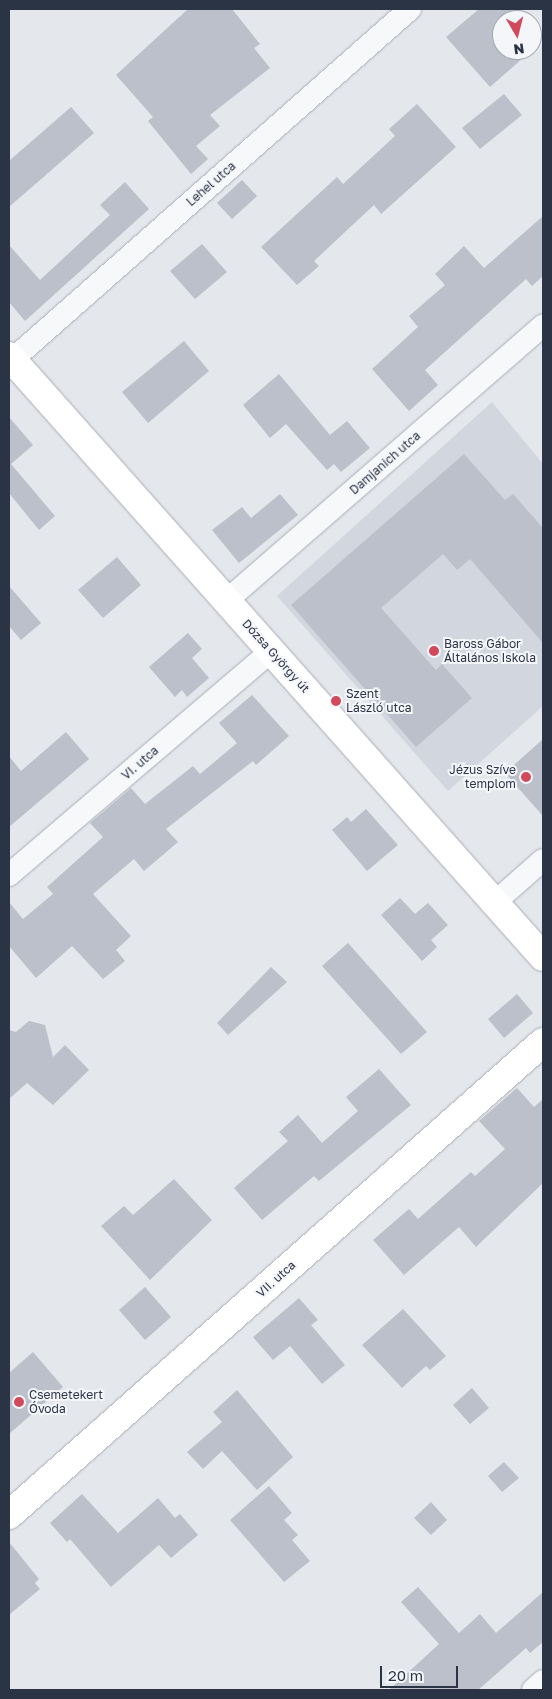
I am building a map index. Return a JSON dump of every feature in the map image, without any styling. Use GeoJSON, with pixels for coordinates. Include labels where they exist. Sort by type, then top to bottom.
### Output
{"type":"FeatureCollection","features":[{"type":"Feature","properties":{"kind":"street","name":"Lehel utca"},"geometry":{"type":"LineString","coordinates":[[10,358],[410,9]]}},
{"type":"Feature","properties":{"kind":"street","name":"Damjanich utca"},"geometry":{"type":"LineString","coordinates":[[226,602],[543,325]]}},
{"type":"Feature","properties":{"kind":"street","name":"Dózsa György út"},"geometry":{"type":"LineString","coordinates":[[10,358],[543,956]]}},
{"type":"Feature","properties":{"kind":"street","name":"VI. utca"},"geometry":{"type":"LineString","coordinates":[[9,876],[271,651]]}},
{"type":"Feature","properties":{"kind":"street"},"geometry":{"type":"LineString","coordinates":[[494,903],[543,860]]}},
{"type":"Feature","properties":{"kind":"street","name":"VII. utca"},"geometry":{"type":"LineString","coordinates":[[9,1515],[543,1042]]}},
{"type":"Feature","properties":{"kind":"street"},"geometry":{"type":"LineString","coordinates":[[533,1690],[543,1681]]}},
{"type":"Feature","properties":{"kind":"shaded area","name":"Baross Gábor Általános Iskola"},"geometry":{"type":"Polygon","coordinates":[[[492,402],[543,464],[543,706],[448,791],[277,596],[492,402]]]}},
{"type":"Feature","properties":{"kind":"building"},"geometry":{"type":"Polygon","coordinates":[[[188,9],[232,9],[260,44],[254,48],[270,68],[210,115],[220,126],[196,146],[208,159],[191,174],[148,121],[153,117],[116,75],[188,9]]]}},
{"type":"Feature","properties":{"kind":"building"},"geometry":{"type":"Polygon","coordinates":[[[479,9],[518,9],[492,10],[492,60],[521,60],[490,87],[446,37],[479,9]]]}},
{"type":"Feature","properties":{"kind":"building"},"geometry":{"type":"Polygon","coordinates":[[[504,94],[522,115],[480,149],[462,128],[504,94]]]}},
{"type":"Feature","properties":{"kind":"building"},"geometry":{"type":"Polygon","coordinates":[[[417,104],[456,147],[381,214],[374,205],[314,261],[319,266],[297,285],[261,247],[337,177],[343,184],[395,136],[389,129],[417,104]]]}},
{"type":"Feature","properties":{"kind":"building"},"geometry":{"type":"Polygon","coordinates":[[[71,107],[94,133],[9,207],[9,161],[71,107]]]}},
{"type":"Feature","properties":{"kind":"building"},"geometry":{"type":"Polygon","coordinates":[[[242,180],[257,196],[232,219],[217,203],[242,180]]]}},
{"type":"Feature","properties":{"kind":"building"},"geometry":{"type":"Polygon","coordinates":[[[125,182],[149,209],[25,321],[9,302],[9,245],[40,280],[110,215],[100,205],[125,182]]]}},
{"type":"Feature","properties":{"kind":"building"},"geometry":{"type":"Polygon","coordinates":[[[543,216],[543,276],[532,286],[526,279],[425,370],[438,385],[409,411],[372,369],[418,327],[409,316],[445,285],[435,274],[464,246],[484,268],[543,216]]]}},
{"type":"Feature","properties":{"kind":"building"},"geometry":{"type":"Polygon","coordinates":[[[202,244],[227,272],[195,299],[170,271],[202,244]]]}},
{"type":"Feature","properties":{"kind":"building"},"geometry":{"type":"Polygon","coordinates":[[[184,341],[209,371],[148,423],[122,392],[184,341]]]}},
{"type":"Feature","properties":{"kind":"building"},"geometry":{"type":"Polygon","coordinates":[[[279,374],[330,435],[347,421],[370,448],[341,472],[334,464],[327,470],[286,424],[270,438],[243,405],[279,374]]]}},
{"type":"Feature","properties":{"kind":"building"},"geometry":{"type":"Polygon","coordinates":[[[9,417],[33,445],[11,464],[55,516],[39,530],[9,493],[9,417]]]}},
{"type":"Feature","properties":{"kind":"building"},"geometry":{"type":"Polygon","coordinates":[[[464,454],[505,500],[513,494],[543,528],[543,643],[470,559],[457,570],[443,554],[381,608],[436,670],[442,664],[472,698],[416,747],[291,605],[464,454]]]}},
{"type":"Feature","properties":{"kind":"building"},"geometry":{"type":"Polygon","coordinates":[[[280,494],[298,515],[239,563],[212,530],[242,507],[251,518],[280,494]]]}},
{"type":"Feature","properties":{"kind":"building"},"geometry":{"type":"Polygon","coordinates":[[[117,557],[141,585],[103,618],[78,590],[117,557]]]}},
{"type":"Feature","properties":{"kind":"building"},"geometry":{"type":"Polygon","coordinates":[[[9,586],[41,623],[21,640],[9,626],[9,586]]]}},
{"type":"Feature","properties":{"kind":"building"},"geometry":{"type":"Polygon","coordinates":[[[188,633],[202,649],[192,658],[209,678],[187,697],[182,690],[175,697],[149,667],[188,633]]]}},
{"type":"Feature","properties":{"kind":"building"},"geometry":{"type":"Polygon","coordinates":[[[252,695],[289,736],[256,765],[253,761],[166,829],[178,842],[144,871],[134,859],[93,894],[131,936],[116,950],[125,961],[103,979],[72,946],[36,978],[9,946],[9,902],[23,919],[53,894],[47,887],[103,837],[90,823],[131,788],[145,804],[193,766],[200,774],[237,743],[219,723],[252,695]]]}},
{"type":"Feature","properties":{"kind":"building"},"geometry":{"type":"Polygon","coordinates":[[[66,732],[89,759],[9,827],[9,756],[21,771],[66,732]]]}},
{"type":"Feature","properties":{"kind":"building","name":"Jézus Szíve templom"},"geometry":{"type":"Polygon","coordinates":[[[543,739],[543,816],[505,773],[543,739]]]}},
{"type":"Feature","properties":{"kind":"building"},"geometry":{"type":"Polygon","coordinates":[[[366,809],[398,845],[367,871],[332,830],[347,817],[351,822],[366,809]]]}},
{"type":"Feature","properties":{"kind":"building"},"geometry":{"type":"Polygon","coordinates":[[[400,898],[415,914],[428,903],[448,925],[431,940],[437,947],[422,961],[381,915],[400,898]]]}},
{"type":"Feature","properties":{"kind":"building"},"geometry":{"type":"Polygon","coordinates":[[[348,943],[427,1032],[401,1054],[322,966],[348,943]]]}},
{"type":"Feature","properties":{"kind":"building"},"geometry":{"type":"Polygon","coordinates":[[[271,967],[287,982],[228,1035],[217,1023],[271,967]]]}},
{"type":"Feature","properties":{"kind":"building"},"geometry":{"type":"Polygon","coordinates":[[[517,994],[533,1013],[504,1038],[488,1019],[517,994]]]}},
{"type":"Feature","properties":{"kind":"building"},"geometry":{"type":"Polygon","coordinates":[[[29,1021],[45,1025],[53,1057],[65,1045],[89,1070],[53,1105],[27,1083],[9,1099],[9,1030],[16,1032],[29,1021]]]}},
{"type":"Feature","properties":{"kind":"building"},"geometry":{"type":"Polygon","coordinates":[[[379,1069],[411,1105],[319,1181],[314,1176],[262,1220],[234,1188],[288,1141],[279,1132],[298,1115],[322,1143],[358,1111],[346,1097],[379,1069]]]}},
{"type":"Feature","properties":{"kind":"building"},"geometry":{"type":"Polygon","coordinates":[[[517,1088],[534,1107],[543,1099],[543,1183],[476,1247],[459,1227],[404,1275],[373,1240],[409,1209],[418,1219],[471,1172],[475,1176],[505,1149],[479,1121],[517,1088]]]}},
{"type":"Feature","properties":{"kind":"building"},"geometry":{"type":"Polygon","coordinates":[[[174,1179],[212,1220],[150,1280],[101,1226],[124,1206],[133,1215],[174,1179]]]}},
{"type":"Feature","properties":{"kind":"building"},"geometry":{"type":"Polygon","coordinates":[[[145,1287],[171,1317],[145,1340],[119,1310],[145,1287]]]}},
{"type":"Feature","properties":{"kind":"building"},"geometry":{"type":"Polygon","coordinates":[[[299,1298],[318,1320],[311,1325],[345,1365],[322,1384],[290,1346],[273,1360],[253,1337],[299,1298]]]}},
{"type":"Feature","properties":{"kind":"building"},"geometry":{"type":"Polygon","coordinates":[[[403,1309],[446,1356],[430,1370],[426,1366],[402,1388],[362,1345],[403,1309]]]}},
{"type":"Feature","properties":{"kind":"building"},"geometry":{"type":"Polygon","coordinates":[[[33,1352],[63,1387],[9,1434],[9,1373],[33,1352]]]}},
{"type":"Feature","properties":{"kind":"building"},"geometry":{"type":"Polygon","coordinates":[[[472,1388],[489,1408],[470,1424],[453,1405],[472,1388]]]}},
{"type":"Feature","properties":{"kind":"building"},"geometry":{"type":"Polygon","coordinates":[[[237,1390],[293,1457],[257,1490],[222,1451],[203,1469],[187,1452],[222,1422],[213,1412],[237,1390]]]}},
{"type":"Feature","properties":{"kind":"building"},"geometry":{"type":"Polygon","coordinates":[[[504,1462],[519,1478],[502,1492],[488,1476],[504,1462]]]}},
{"type":"Feature","properties":{"kind":"building"},"geometry":{"type":"Polygon","coordinates":[[[269,1486],[292,1513],[284,1520],[298,1535],[292,1540],[310,1561],[284,1582],[230,1520],[269,1486]]]}},
{"type":"Feature","properties":{"kind":"building"},"geometry":{"type":"Polygon","coordinates":[[[82,1494],[118,1533],[158,1498],[175,1518],[180,1514],[198,1535],[171,1558],[159,1545],[111,1587],[70,1539],[67,1542],[50,1523],[82,1494]]]}},
{"type":"Feature","properties":{"kind":"building"},"geometry":{"type":"Polygon","coordinates":[[[431,1502],[447,1520],[431,1535],[414,1518],[431,1502]]]}},
{"type":"Feature","properties":{"kind":"building"},"geometry":{"type":"Polygon","coordinates":[[[9,1542],[39,1579],[35,1583],[40,1589],[9,1615],[9,1542]]]}},
{"type":"Feature","properties":{"kind":"building"},"geometry":{"type":"Polygon","coordinates":[[[418,1587],[459,1633],[480,1614],[496,1633],[543,1592],[543,1642],[530,1653],[526,1648],[478,1690],[389,1690],[439,1644],[401,1602],[418,1587]]]}},
{"type":"Feature","properties":{"kind":"place","name":"Baross Gábor Általános Iskola"},"geometry":{"type":"Point","coordinates":[434,651]}},
{"type":"Feature","properties":{"kind":"place","name":"Szent László utca"},"geometry":{"type":"Point","coordinates":[336,701]}},
{"type":"Feature","properties":{"kind":"place","name":"Jézus Szíve templom"},"geometry":{"type":"Point","coordinates":[526,777]}},
{"type":"Feature","properties":{"kind":"place","name":"Csemetekert Óvoda"},"geometry":{"type":"Point","coordinates":[19,1402]}}]}
